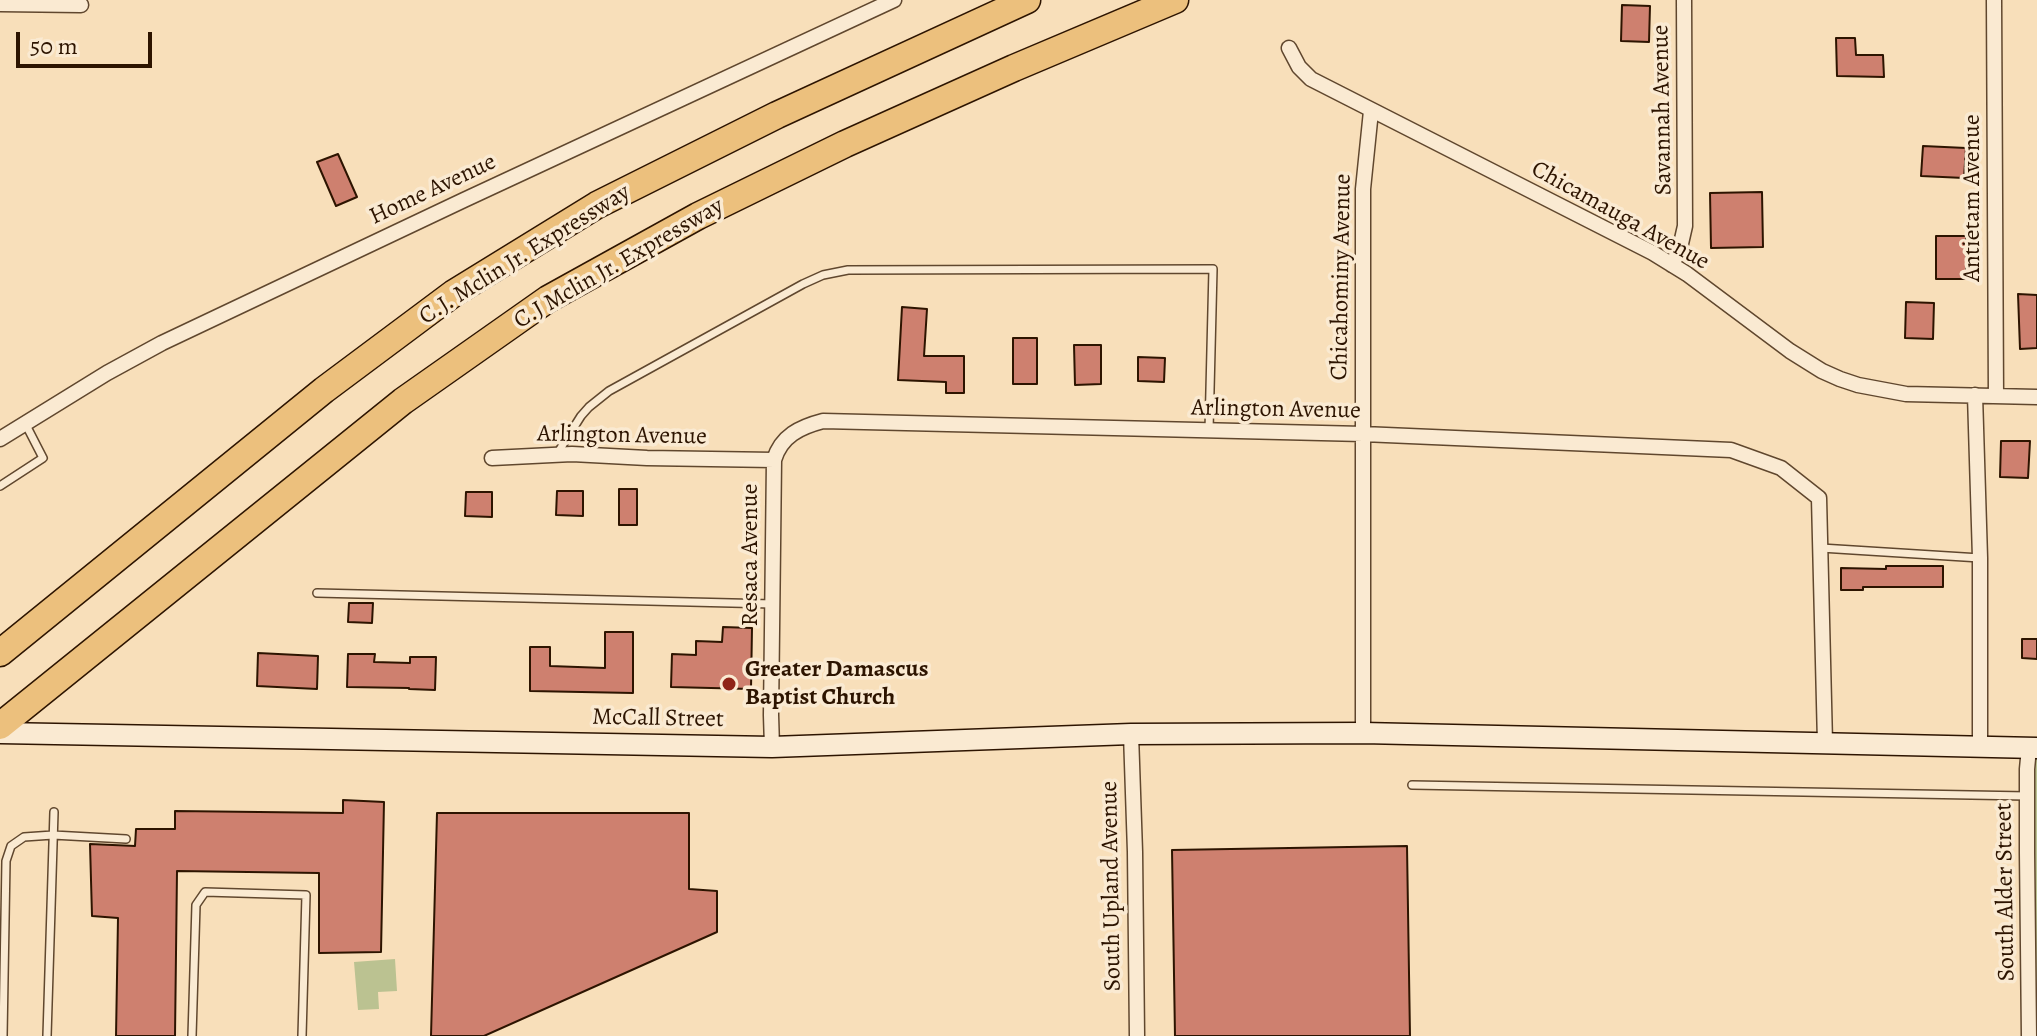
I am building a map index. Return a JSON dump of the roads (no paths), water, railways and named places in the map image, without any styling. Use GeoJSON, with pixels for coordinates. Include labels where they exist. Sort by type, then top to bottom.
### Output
{"type":"FeatureCollection","features":[{"type":"Feature","properties":{"kind":"highway","name":"C.J. Mclin Jr. Expressway"},"geometry":{"type":"LineString","coordinates":[[0,653],[324,390],[454,293],[597,205],[777,115],[1027,0]]}},
{"type":"Feature","properties":{"kind":"highway","name":"C.J Mclin Jr. Expressway"},"geometry":{"type":"LineString","coordinates":[[3,726],[403,401],[548,299],[698,216],[845,144],[1175,0]]}},
{"type":"Feature","properties":{"kind":"street","name":"Home Avenue"},"geometry":{"type":"LineString","coordinates":[[0,439],[162,343],[894,0]]}},
{"type":"Feature","properties":{"kind":"street","name":"Savannah Avenue"},"geometry":{"type":"LineString","coordinates":[[1672,265],[1685,226],[1684,0]]}},
{"type":"Feature","properties":{"kind":"street","name":"Antietam Avenue"},"geometry":{"type":"LineString","coordinates":[[1994,0],[1996,396]]}},
{"type":"Feature","properties":{"kind":"street"},"geometry":{"type":"LineString","coordinates":[[0,4],[81,5]]}},
{"type":"Feature","properties":{"kind":"street","name":"Chicamauga Avenue"},"geometry":{"type":"LineString","coordinates":[[1289,48],[1299,67],[1311,79],[1672,265],[1806,362],[1840,379],[1906,394],[2037,397]]}},
{"type":"Feature","properties":{"kind":"street","name":"Chicahominy Avenue"},"geometry":{"type":"LineString","coordinates":[[1363,733],[1363,189],[1371,111]]}},
{"type":"Feature","properties":{"kind":"street"},"geometry":{"type":"LineString","coordinates":[[1975,395],[1980,558],[1980,746]]}},
{"type":"Feature","properties":{"kind":"street","name":"Arlington Avenue"},"geometry":{"type":"LineString","coordinates":[[492,458],[557,454],[774,460],[789,435],[823,421],[1363,434],[1731,450],[1781,468],[1819,498],[1825,743]]}},
{"type":"Feature","properties":{"kind":"street","name":"Resaca Avenue"},"geometry":{"type":"LineString","coordinates":[[772,747],[774,460]]}},
{"type":"Feature","properties":{"kind":"street","name":"McCall Street"},"geometry":{"type":"LineString","coordinates":[[3,726],[91,735],[772,747],[1131,734],[1363,733],[2033,748]]}},
{"type":"Feature","properties":{"kind":"street","name":"South Upland Avenue"},"geometry":{"type":"LineString","coordinates":[[1131,734],[1137,1036]]}},
{"type":"Feature","properties":{"kind":"street","name":"South Alder Street"},"geometry":{"type":"LineString","coordinates":[[2029,1036],[2027,796],[2033,748]]}},
{"type":"Feature","properties":{"kind":"lane"},"geometry":{"type":"LineString","coordinates":[[557,454],[581,416],[609,391],[803,284],[823,275],[848,270],[1213,269],[1209,430]]}},
{"type":"Feature","properties":{"kind":"lane"},"geometry":{"type":"LineString","coordinates":[[0,486],[43,458],[25,423]]}},
{"type":"Feature","properties":{"kind":"lane"},"geometry":{"type":"LineString","coordinates":[[1821,548],[1980,558]]}},
{"type":"Feature","properties":{"kind":"lane"},"geometry":{"type":"LineString","coordinates":[[317,593],[773,604]]}},
{"type":"Feature","properties":{"kind":"lane"},"geometry":{"type":"LineString","coordinates":[[1412,785],[2027,796]]}},
{"type":"Feature","properties":{"kind":"lane"},"geometry":{"type":"LineString","coordinates":[[47,1036],[54,812]]}},
{"type":"Feature","properties":{"kind":"lane"},"geometry":{"type":"LineString","coordinates":[[3,1036],[6,861],[11,846],[24,837],[53,835],[126,839]]}},
{"type":"Feature","properties":{"kind":"lane"},"geometry":{"type":"LineString","coordinates":[[192,1036],[196,905],[205,892],[306,895],[302,1036]]}},
{"type":"Feature","properties":{"kind":"place","name":"Greater Damascus Baptist Church"},"geometry":{"type":"Point","coordinates":[729,684]}}]}
